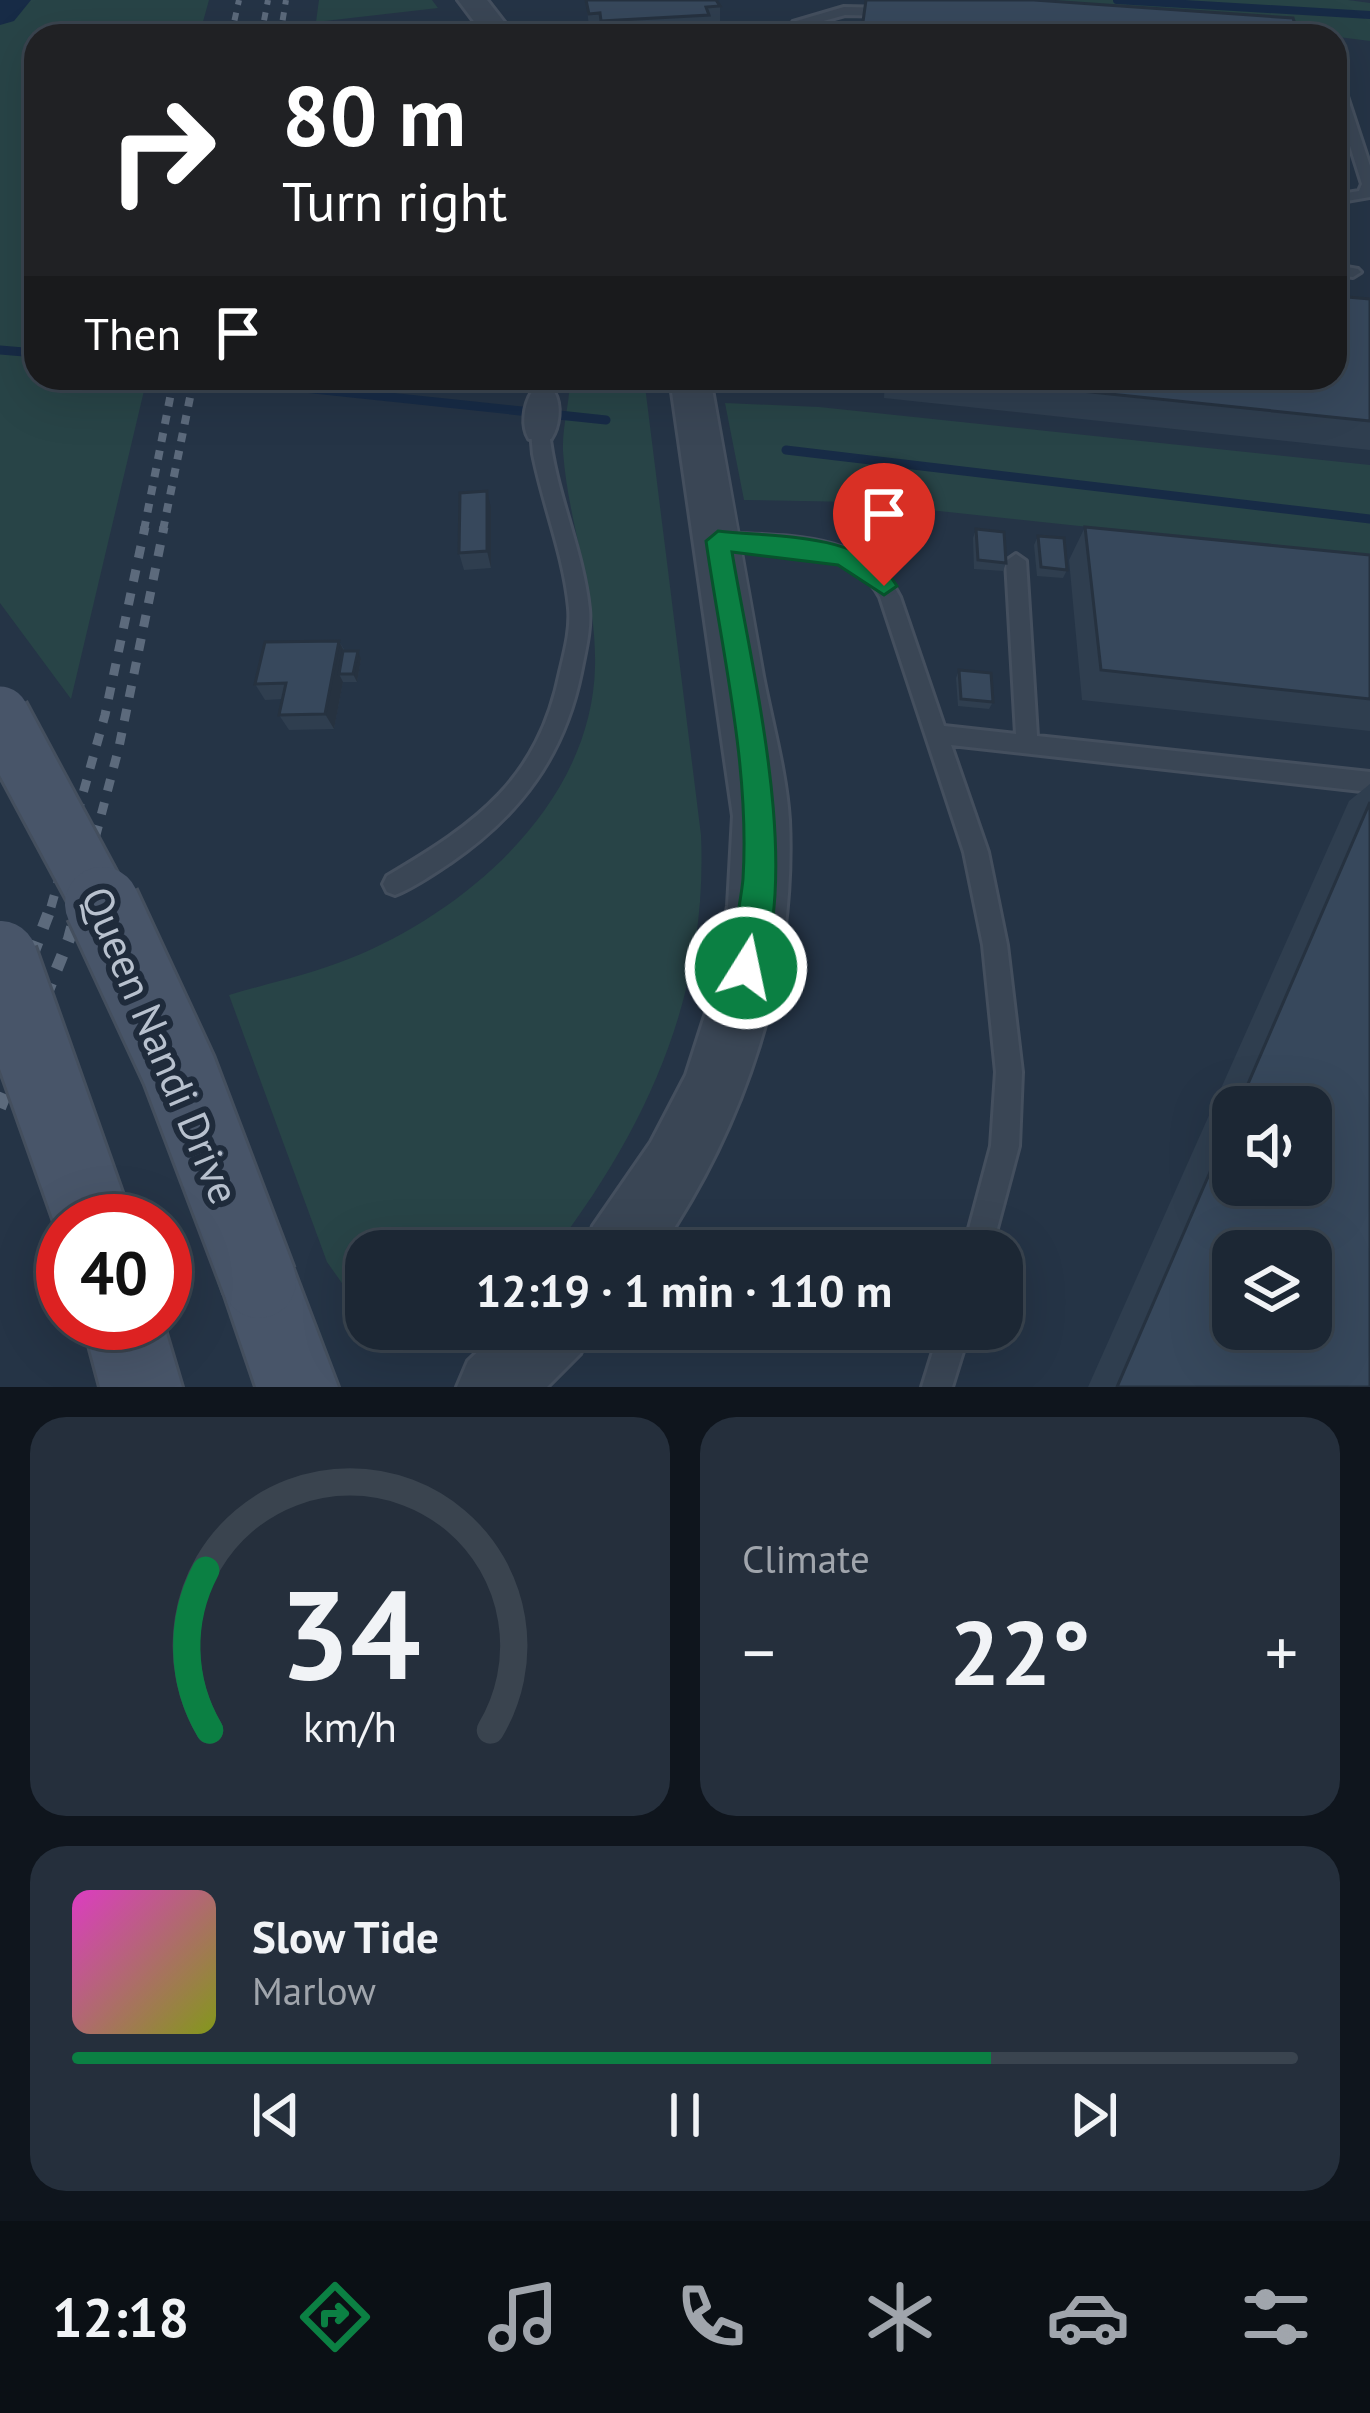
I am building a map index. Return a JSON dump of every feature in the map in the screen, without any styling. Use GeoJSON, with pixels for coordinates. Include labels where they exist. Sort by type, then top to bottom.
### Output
{"type":"FeatureCollection","features":[{"type":"Feature","properties":{"kind":"main road","name":"Queen Nandi Drive"},"geometry":{"type":"LineString","coordinates":[[0,715],[87,872],[179,1070],[297,1387]]}},
{"type":"Feature","properties":{"kind":"main road"},"geometry":{"type":"LineString","coordinates":[[0,958],[83,1194]]}},
{"type":"Feature","properties":{"kind":"main road"},"geometry":{"type":"LineString","coordinates":[[130,1350],[141,1387]]}},
{"type":"Feature","properties":{"kind":"street"},"geometry":{"type":"LineString","coordinates":[[472,0],[491,24]]}},
{"type":"Feature","properties":{"kind":"street"},"geometry":{"type":"LineString","coordinates":[[631,1230],[677,1164],[712,1091],[729,1043],[755,929],[761,816],[692,390]]}},
{"type":"Feature","properties":{"kind":"street"},"geometry":{"type":"LineString","coordinates":[[494,1387],[533,1350]]}},
{"type":"Feature","properties":{"kind":"lane"},"geometry":{"type":"LineString","coordinates":[[799,24],[822,14],[917,14]]}},
{"type":"Feature","properties":{"kind":"lane"},"geometry":{"type":"LineString","coordinates":[[1347,115],[1369,184],[1365,194],[1347,197]]}},
{"type":"Feature","properties":{"kind":"lane"},"geometry":{"type":"LineString","coordinates":[[395,884],[462,845],[517,796],[547,746],[568,697],[579,613],[542,403]]}},
{"type":"Feature","properties":{"kind":"lane"},"geometry":{"type":"LineString","coordinates":[[718,541],[811,550],[867,567],[884,586],[976,852],[995,945],[1010,1072],[1005,1145],[983,1230]]}},
{"type":"Feature","properties":{"kind":"lane"},"geometry":{"type":"LineString","coordinates":[[1016,561],[1027,744]]}},
{"type":"Feature","properties":{"kind":"lane"},"geometry":{"type":"LineString","coordinates":[[934,734],[1370,782]]}},
{"type":"Feature","properties":{"kind":"lane"},"geometry":{"type":"LineString","coordinates":[[937,1387],[948,1350]]}},
{"type":"Feature","properties":{"kind":"green space"},"geometry":{"type":"Polygon","coordinates":[[[0,0],[209,0],[202,24],[24,24],[24,390],[144,390],[71,699],[0,603],[0,0]]]}},
{"type":"Feature","properties":{"kind":"green space"},"geometry":{"type":"Polygon","coordinates":[[[319,0],[432,0],[438,8],[316,22],[319,0]]]}},
{"type":"Feature","properties":{"kind":"green space"},"geometry":{"type":"Polygon","coordinates":[[[925,0],[1348,0],[1370,3],[1370,41],[1347,38],[1347,24],[1236,24],[1126,10],[925,0]]]}},
{"type":"Feature","properties":{"kind":"green space"},"geometry":{"type":"Polygon","coordinates":[[[569,390],[645,390],[701,835],[701,893],[682,1004],[643,1106],[568,1230],[345,1230],[345,1287],[327,1262],[229,995],[306,974],[395,937],[479,880],[548,806],[572,763],[588,716],[595,667],[592,612],[563,451],[569,390]]]}},
{"type":"Feature","properties":{"kind":"green space"},"geometry":{"type":"Polygon","coordinates":[[[725,403],[819,407],[1370,465],[1370,557],[855,502],[744,500],[725,403]]]}},
{"type":"Feature","properties":{"kind":"building"},"geometry":{"type":"Polygon","coordinates":[[[586,0],[716,0],[720,6],[706,7],[709,15],[601,21],[600,13],[589,14],[586,0]]]}},
{"type":"Feature","properties":{"kind":"building"},"geometry":{"type":"Polygon","coordinates":[[[866,0],[1034,0],[1293,18],[1295,24],[863,24],[866,0]]]}},
{"type":"Feature","properties":{"kind":"building"},"geometry":{"type":"Polygon","coordinates":[[[1347,297],[1370,299],[1370,421],[1071,390],[1347,390],[1347,297]]]}},
{"type":"Feature","properties":{"kind":"building"},"geometry":{"type":"Polygon","coordinates":[[[487,491],[487,551],[459,553],[460,493],[487,491]]]}},
{"type":"Feature","properties":{"kind":"building"},"geometry":{"type":"Polygon","coordinates":[[[1085,527],[1370,555],[1370,699],[1101,670],[1085,527]]]}},
{"type":"Feature","properties":{"kind":"building"},"geometry":{"type":"Polygon","coordinates":[[[976,529],[1004,532],[1006,563],[978,560],[976,529]]]}},
{"type":"Feature","properties":{"kind":"building"},"geometry":{"type":"Polygon","coordinates":[[[1038,536],[1064,538],[1067,570],[1041,567],[1038,536]]]}},
{"type":"Feature","properties":{"kind":"building"},"geometry":{"type":"Polygon","coordinates":[[[339,641],[325,714],[279,715],[286,683],[255,684],[265,642],[339,641]]]}},
{"type":"Feature","properties":{"kind":"building"},"geometry":{"type":"Polygon","coordinates":[[[343,651],[358,651],[353,674],[339,674],[343,651]]]}},
{"type":"Feature","properties":{"kind":"building"},"geometry":{"type":"Polygon","coordinates":[[[959,670],[991,673],[993,702],[961,699],[959,670]]]}},
{"type":"Feature","properties":{"kind":"building"},"geometry":{"type":"Polygon","coordinates":[[[1370,802],[1370,1387],[1117,1387],[1212,1168],[1212,1206],[1332,1206],[1332,1086],[1247,1086],[1370,802]]]}},
{"type":"Feature","properties":{"kind":"waterway"},"geometry":{"type":"LineString","coordinates":[[0,13],[12,0]]}},
{"type":"Feature","properties":{"kind":"waterway"},"geometry":{"type":"LineString","coordinates":[[0,14],[21,0]]}},
{"type":"Feature","properties":{"kind":"waterway"},"geometry":{"type":"LineString","coordinates":[[1117,0],[1370,15]]}},
{"type":"Feature","properties":{"kind":"waterway"},"geometry":{"type":"LineString","coordinates":[[0,350],[24,352]]}},
{"type":"Feature","properties":{"kind":"waterway"},"geometry":{"type":"LineString","coordinates":[[323,390],[606,420]]}},
{"type":"Feature","properties":{"kind":"waterway"},"geometry":{"type":"LineString","coordinates":[[786,450],[1370,519]]}},
{"type":"Feature","properties":{"kind":"railway"},"geometry":{"type":"LineString","coordinates":[[234,24],[239,0]]}},
{"type":"Feature","properties":{"kind":"railway"},"geometry":{"type":"LineString","coordinates":[[263,24],[268,0]]}},
{"type":"Feature","properties":{"kind":"railway"},"geometry":{"type":"LineString","coordinates":[[282,24],[286,0]]}},
{"type":"Feature","properties":{"kind":"railway"},"geometry":{"type":"LineString","coordinates":[[144,530],[172,390]]}},
{"type":"Feature","properties":{"kind":"railway"},"geometry":{"type":"LineString","coordinates":[[163,530],[192,390]]}},
{"type":"Feature","properties":{"kind":"railway"},"geometry":{"type":"LineString","coordinates":[[51,906],[105,715],[145,527]]}},
{"type":"Feature","properties":{"kind":"railway"},"geometry":{"type":"LineString","coordinates":[[77,907],[119,747],[164,527]]}},
{"type":"Feature","properties":{"kind":"railway"},"geometry":{"type":"LineString","coordinates":[[0,1108],[69,939],[78,904]]}},
{"type":"Feature","properties":{"kind":"railway"},"geometry":{"type":"LineString","coordinates":[[0,1040],[51,906]]}},
{"type":"Feature","properties":{"kind":"route"},"geometry":{"type":"LineString","coordinates":[[746,968],[762,859],[761,816],[718,541],[842,556],[867,567],[884,586]]}}]}
